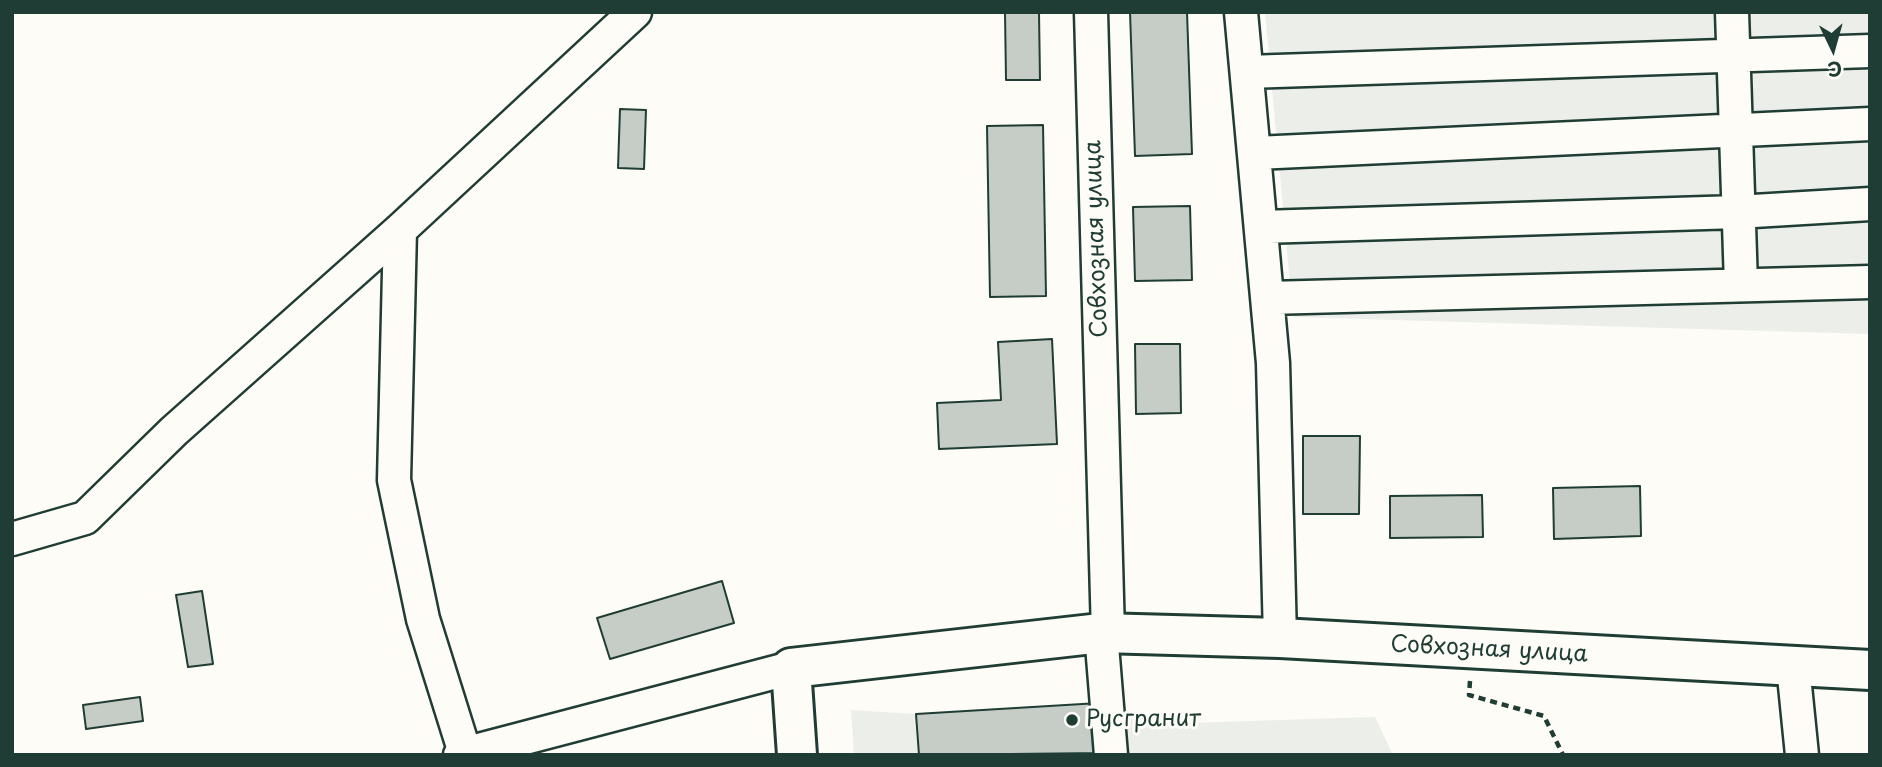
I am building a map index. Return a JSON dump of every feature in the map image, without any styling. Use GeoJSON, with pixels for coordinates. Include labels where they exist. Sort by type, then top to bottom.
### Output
{"type":"FeatureCollection","features":[{"type":"Feature","properties":{"kind":"main road","name":"Совхозная улица"},"geometry":{"type":"LineString","coordinates":[[791,668],[1104,633],[1280,638],[1870,670]]}},
{"type":"Feature","properties":{"kind":"main road"},"geometry":{"type":"LineString","coordinates":[[791,668],[797,755]]}},
{"type":"Feature","properties":{"kind":"street"},"geometry":{"type":"LineString","coordinates":[[12,539],[85,518],[174,431],[400,230],[635,12]]}},
{"type":"Feature","properties":{"kind":"street","name":"Совхозная улица"},"geometry":{"type":"LineString","coordinates":[[1091,12],[1104,633]]}},
{"type":"Feature","properties":{"kind":"street"},"geometry":{"type":"LineString","coordinates":[[1241,12],[1256,153],[1273,363],[1280,638]]}},
{"type":"Feature","properties":{"kind":"street"},"geometry":{"type":"LineString","coordinates":[[1732,12],[1741,285]]}},
{"type":"Feature","properties":{"kind":"street"},"geometry":{"type":"LineString","coordinates":[[1247,72],[1870,51]]}},
{"type":"Feature","properties":{"kind":"street"},"geometry":{"type":"LineString","coordinates":[[1256,153],[1737,128],[1870,124]]}},
{"type":"Feature","properties":{"kind":"street"},"geometry":{"type":"LineString","coordinates":[[1262,227],[1737,212],[1870,204]]}},
{"type":"Feature","properties":{"kind":"street"},"geometry":{"type":"LineString","coordinates":[[400,230],[394,480],[423,619],[462,754],[791,668]]}},
{"type":"Feature","properties":{"kind":"street"},"geometry":{"type":"LineString","coordinates":[[1268,298],[1870,282]]}},
{"type":"Feature","properties":{"kind":"street"},"geometry":{"type":"LineString","coordinates":[[1104,633],[1111,755]]}},
{"type":"Feature","properties":{"kind":"street"},"geometry":{"type":"LineString","coordinates":[[1793,666],[1802,755]]}},
{"type":"Feature","properties":{"kind":"path"},"geometry":{"type":"LineString","coordinates":[[1471,649],[1469,695],[1544,716],[1563,755]]}},
{"type":"Feature","properties":{"kind":"shaded area"},"geometry":{"type":"Polygon","coordinates":[[[1265,12],[1870,12],[1870,334],[1293,317],[1265,12]]]}},
{"type":"Feature","properties":{"kind":"shaded area"},"geometry":{"type":"Polygon","coordinates":[[[1099,703],[1156,724],[1375,717],[1393,755],[854,755],[851,710],[916,714],[1099,703]]]}},
{"type":"Feature","properties":{"kind":"building"},"geometry":{"type":"Polygon","coordinates":[[[1005,12],[1039,12],[1040,80],[1006,80],[1005,12]]]}},
{"type":"Feature","properties":{"kind":"building"},"geometry":{"type":"Polygon","coordinates":[[[1130,12],[1187,12],[1192,154],[1135,156],[1130,12]]]}},
{"type":"Feature","properties":{"kind":"building"},"geometry":{"type":"Polygon","coordinates":[[[620,109],[646,110],[644,169],[618,168],[620,109]]]}},
{"type":"Feature","properties":{"kind":"building"},"geometry":{"type":"Polygon","coordinates":[[[1043,125],[1046,296],[990,297],[987,126],[1043,125]]]}},
{"type":"Feature","properties":{"kind":"building"},"geometry":{"type":"Polygon","coordinates":[[[1190,206],[1192,280],[1135,281],[1133,207],[1190,206]]]}},
{"type":"Feature","properties":{"kind":"building"},"geometry":{"type":"Polygon","coordinates":[[[1052,339],[1057,444],[939,449],[937,403],[1001,400],[998,342],[1052,339]]]}},
{"type":"Feature","properties":{"kind":"building"},"geometry":{"type":"Polygon","coordinates":[[[1135,344],[1180,344],[1181,413],[1136,414],[1135,344]]]}},
{"type":"Feature","properties":{"kind":"building"},"geometry":{"type":"Polygon","coordinates":[[[1303,436],[1360,436],[1359,514],[1303,514],[1303,436]]]}},
{"type":"Feature","properties":{"kind":"building"},"geometry":{"type":"Polygon","coordinates":[[[1640,486],[1641,536],[1554,539],[1553,488],[1640,486]]]}},
{"type":"Feature","properties":{"kind":"building"},"geometry":{"type":"Polygon","coordinates":[[[1482,495],[1483,537],[1390,538],[1390,496],[1482,495]]]}},
{"type":"Feature","properties":{"kind":"building"},"geometry":{"type":"Polygon","coordinates":[[[722,581],[734,623],[610,659],[597,618],[722,581]]]}},
{"type":"Feature","properties":{"kind":"building"},"geometry":{"type":"Polygon","coordinates":[[[202,591],[213,664],[188,667],[176,595],[202,591]]]}},
{"type":"Feature","properties":{"kind":"building"},"geometry":{"type":"Polygon","coordinates":[[[140,697],[143,721],[86,729],[83,705],[140,697]]]}},
{"type":"Feature","properties":{"kind":"building"},"geometry":{"type":"Polygon","coordinates":[[[1099,703],[1102,753],[919,755],[916,714],[1099,703]]]}},
{"type":"Feature","properties":{"kind":"place","name":"Русгранит"},"geometry":{"type":"Point","coordinates":[1072,720]}}]}
